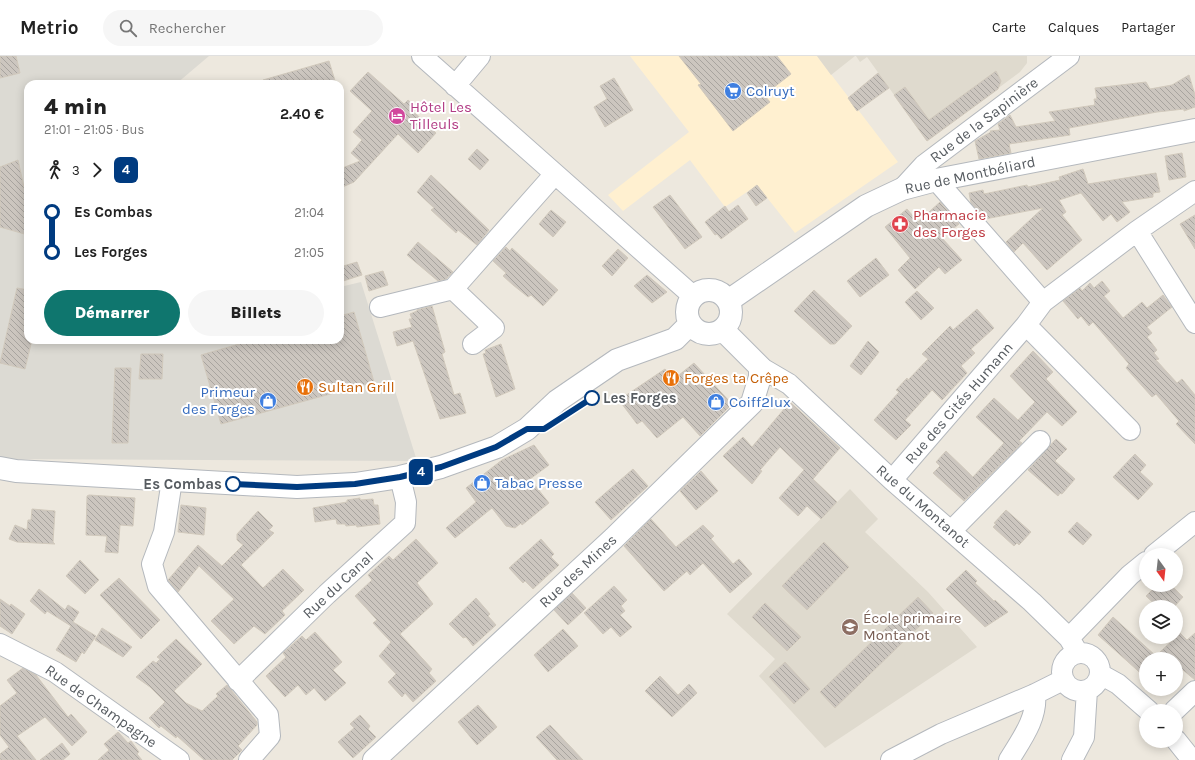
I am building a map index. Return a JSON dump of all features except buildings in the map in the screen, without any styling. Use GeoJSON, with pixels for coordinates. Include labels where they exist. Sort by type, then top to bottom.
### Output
{"type":"FeatureCollection","features":[{"type":"Feature","properties":{"kind":"street"},"geometry":{"type":"LineString","coordinates":[[422,56],[554,175],[693,296]]}},
{"type":"Feature","properties":{"kind":"street"},"geometry":{"type":"LineString","coordinates":[[455,86],[480,56]]}},
{"type":"Feature","properties":{"kind":"street","name":"Rue de la Sapinière"},"geometry":{"type":"LineString","coordinates":[[902,189],[924,165],[1059,59]]}},
{"type":"Feature","properties":{"kind":"street","name":"Rue de Montbéliard"},"geometry":{"type":"LineString","coordinates":[[728,301],[866,206],[902,189],[936,180],[1194,133]]}},
{"type":"Feature","properties":{"kind":"street"},"geometry":{"type":"LineString","coordinates":[[380,307],[454,289],[554,175]]}},
{"type":"Feature","properties":{"kind":"street"},"geometry":{"type":"LineString","coordinates":[[936,180],[1043,302]]}},
{"type":"Feature","properties":{"kind":"street","name":"Rue des Cités Humann"},"geometry":{"type":"LineString","coordinates":[[892,480],[1026,325],[1043,302],[1137,231],[1195,191]]}},
{"type":"Feature","properties":{"kind":"street"},"geometry":{"type":"LineString","coordinates":[[1137,231],[1195,323]]}},
{"type":"Feature","properties":{"kind":"street"},"geometry":{"type":"LineString","coordinates":[[454,289],[494,328],[473,344]]}},
{"type":"Feature","properties":{"kind":"street"},"geometry":{"type":"LineString","coordinates":[[704,290],[712,290],[718,292],[728,301],[731,308],[731,316],[723,330],[714,334],[705,334],[696,331],[690,324],[686,310],[693,296],[704,290]]}},
{"type":"Feature","properties":{"kind":"street"},"geometry":{"type":"LineString","coordinates":[[0,468],[16,471],[297,487],[355,484],[400,477],[441,467],[496,447],[527,429],[557,401],[617,360],[675,339],[690,324]]}},
{"type":"Feature","properties":{"kind":"street"},"geometry":{"type":"LineString","coordinates":[[1026,325],[1130,430]]}},
{"type":"Feature","properties":{"kind":"street"},"geometry":{"type":"LineString","coordinates":[[723,330],[760,367]]}},
{"type":"Feature","properties":{"kind":"street","name":"Rue du Montanot"},"geometry":{"type":"LineString","coordinates":[[760,367],[789,384],[892,480],[1032,602],[1074,645]]}},
{"type":"Feature","properties":{"kind":"street","name":"Rue des Mines"},"geometry":{"type":"LineString","coordinates":[[374,760],[614,538],[730,426],[752,403],[760,377],[760,367]]}},
{"type":"Feature","properties":{"kind":"street"},"geometry":{"type":"LineString","coordinates":[[951,531],[1040,440]]}},
{"type":"Feature","properties":{"kind":"street","name":"Rue du Canal"},"geometry":{"type":"LineString","coordinates":[[238,681],[327,594],[405,524],[406,502],[400,477]]}},
{"type":"Feature","properties":{"kind":"street"},"geometry":{"type":"LineString","coordinates":[[172,480],[164,532],[152,564],[158,586],[268,715],[270,736],[249,760]]}},
{"type":"Feature","properties":{"kind":"street"},"geometry":{"type":"LineString","coordinates":[[1163,548],[1195,522]]}},
{"type":"Feature","properties":{"kind":"street"},"geometry":{"type":"LineString","coordinates":[[1074,645],[1094,658],[1099,666],[1100,674],[1093,686],[1087,690],[1073,689],[1063,680],[1062,671],[1064,662],[1070,656],[1074,645],[1130,575],[1139,568]]}},
{"type":"Feature","properties":{"kind":"street","name":"Rue de Champagne"},"geometry":{"type":"LineString","coordinates":[[0,644],[55,672],[174,759]]}},
{"type":"Feature","properties":{"kind":"street"},"geometry":{"type":"LineString","coordinates":[[1100,674],[1118,684],[1140,704]]}},
{"type":"Feature","properties":{"kind":"street"},"geometry":{"type":"LineString","coordinates":[[891,760],[941,734],[1035,694],[1063,680]]}},
{"type":"Feature","properties":{"kind":"street"},"geometry":{"type":"LineString","coordinates":[[1072,760],[1084,738],[1087,690]]}},
{"type":"Feature","properties":{"kind":"street"},"geometry":{"type":"LineString","coordinates":[[1181,704],[1195,691]]}},
{"type":"Feature","properties":{"kind":"street"},"geometry":{"type":"LineString","coordinates":[[1009,760],[1029,725],[1036,705],[1035,694]]}},
{"type":"Feature","properties":{"kind":"street"},"geometry":{"type":"LineString","coordinates":[[1182,748],[1192,760]]}},
{"type":"Feature","properties":{"kind":"shaded area"},"geometry":{"type":"Polygon","coordinates":[[[0,56],[209,56],[181,80],[24,80],[24,344],[344,344],[344,286],[361,282],[417,461],[6,459],[0,457],[0,56]]]}},
{"type":"Feature","properties":{"kind":"shaded area"},"geometry":{"type":"Polygon","coordinates":[[[630,56],[817,56],[898,162],[795,233],[757,185],[725,207],[690,160],[623,211],[608,195],[689,132],[630,56]]]}},
{"type":"Feature","properties":{"kind":"shaded area"},"geometry":{"type":"Polygon","coordinates":[[[817,56],[855,56],[831,75],[817,56]]]}},
{"type":"Feature","properties":{"kind":"shaded area"},"geometry":{"type":"Polygon","coordinates":[[[856,56],[1027,56],[1027,63],[1020,72],[927,141],[867,57],[860,62],[856,56]]]}},
{"type":"Feature","properties":{"kind":"shaded area","name":"École primaire Montanot"},"geometry":{"type":"Polygon","coordinates":[[[850,489],[878,519],[865,532],[928,592],[977,647],[825,748],[759,676],[775,659],[727,614],[850,489]]]}},
{"type":"Feature","properties":{"kind":"bus line","name":"4"},"geometry":{"type":"LineString","coordinates":[[233,484],[297,487],[355,484],[400,477],[441,467],[496,447],[527,429],[544,429],[592,398]]}},
{"type":"Feature","properties":{"kind":"place","name":"Colruyt"},"geometry":{"type":"Point","coordinates":[733,91]}},
{"type":"Feature","properties":{"kind":"place","name":"Hôtel Les Tilleuls"},"geometry":{"type":"Point","coordinates":[397,116]}},
{"type":"Feature","properties":{"kind":"place","name":"Pharmacie des Forges"},"geometry":{"type":"Point","coordinates":[900,224]}},
{"type":"Feature","properties":{"kind":"place","name":"Forges ta Crêpe"},"geometry":{"type":"Point","coordinates":[671,378]}},
{"type":"Feature","properties":{"kind":"place","name":"Sultan Grill"},"geometry":{"type":"Point","coordinates":[305,387]}},
{"type":"Feature","properties":{"kind":"place","name":"Les Forges"},"geometry":{"type":"Point","coordinates":[592,398]}},
{"type":"Feature","properties":{"kind":"place","name":"Primeur des Forges"},"geometry":{"type":"Point","coordinates":[268,401]}},
{"type":"Feature","properties":{"kind":"place","name":"Coiff2lux"},"geometry":{"type":"Point","coordinates":[716,402]}},
{"type":"Feature","properties":{"kind":"place","name":"Tabac Presse"},"geometry":{"type":"Point","coordinates":[482,483]}},
{"type":"Feature","properties":{"kind":"place","name":"Es Combas"},"geometry":{"type":"Point","coordinates":[233,484]}},
{"type":"Feature","properties":{"kind":"place","name":"École primaire Montanot"},"geometry":{"type":"Point","coordinates":[850,627]}}]}
